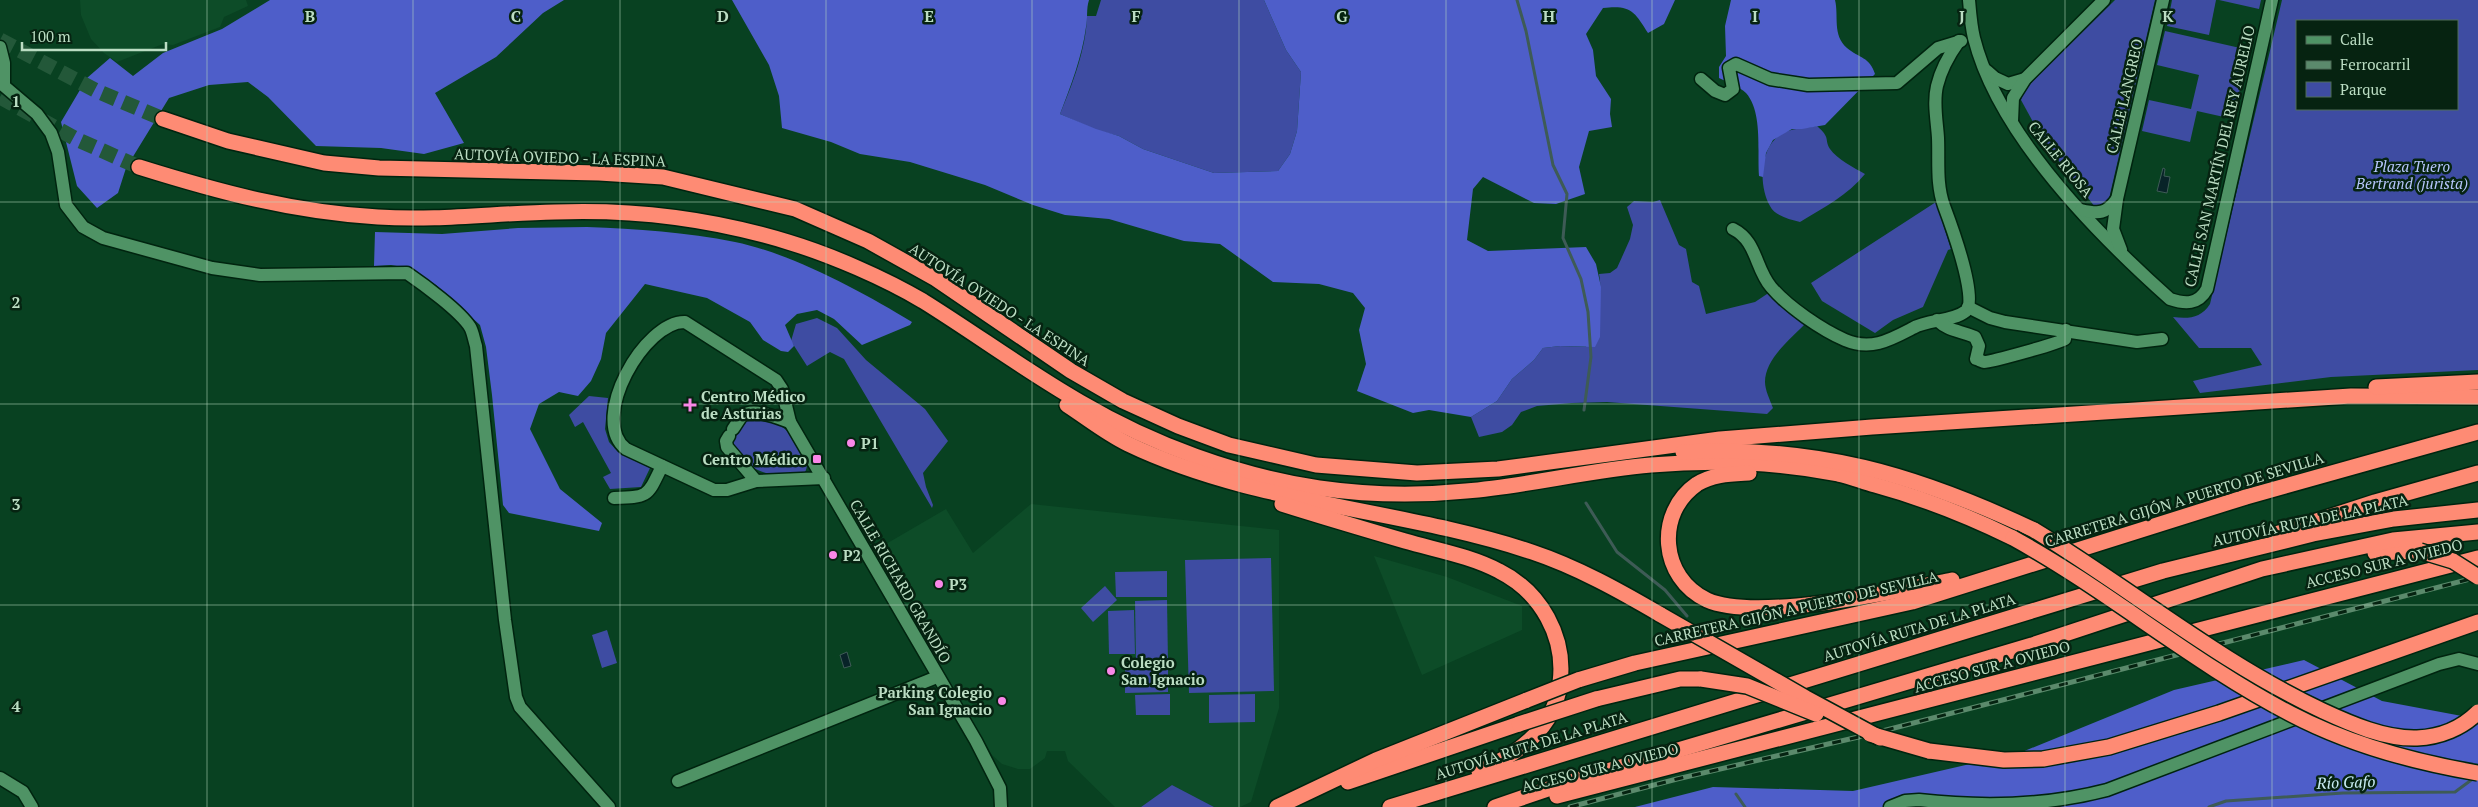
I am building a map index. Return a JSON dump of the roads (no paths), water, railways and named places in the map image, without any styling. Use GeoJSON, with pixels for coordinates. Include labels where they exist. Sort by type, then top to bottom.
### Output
{"type":"FeatureCollection","features":[{"type":"Feature","properties":{"kind":"highway","name":"AUTOVÍA OVIEDO - LA ESPINA"},"geometry":{"type":"LineString","coordinates":[[164,119],[228,141],[324,163],[379,168],[600,173],[664,177],[795,209],[868,241],[936,279],[1071,371],[1123,401],[1178,426],[1258,453],[1316,465],[1417,473],[1498,468],[1582,458]]}},
{"type":"Feature","properties":{"kind":"highway"},"geometry":{"type":"LineString","coordinates":[[138,167],[230,195],[326,213],[384,218],[562,212],[669,216],[729,226],[790,243],[833,258],[918,298],[1081,403],[1148,438],[1201,458],[1261,477],[1368,494],[1421,494],[1468,491],[1651,465],[1732,464],[1814,470],[1842,475],[1964,514],[2013,538],[2079,577],[2199,661],[2292,715],[2383,753],[2478,774]]}},
{"type":"Feature","properties":{"kind":"highway"},"geometry":{"type":"LineString","coordinates":[[833,258],[968,340],[1127,444],[1170,466],[1219,485],[1483,564],[1516,581],[1540,604],[1555,633],[1559,648],[1561,674],[1556,699],[1538,731],[1512,755],[1396,804]]}},
{"type":"Feature","properties":{"kind":"highway"},"geometry":{"type":"LineString","coordinates":[[2171,408],[2298,392],[2478,382]]}},
{"type":"Feature","properties":{"kind":"highway"},"geometry":{"type":"LineString","coordinates":[[1582,458],[1648,447],[1720,439],[2171,408],[2351,396],[2478,398]]}},
{"type":"Feature","properties":{"kind":"highway","name":"CARRETERA GIJÓN A PUERTO DE SEVILLA"},"geometry":{"type":"LineString","coordinates":[[1277,807],[1376,760],[1578,680],[1635,663],[1912,602],[2246,497],[2478,432]]}},
{"type":"Feature","properties":{"kind":"highway"},"geometry":{"type":"LineString","coordinates":[[1127,444],[1205,473],[1292,498],[1384,515],[1487,539],[1534,553],[1620,591],[1806,698],[1880,738]]}},
{"type":"Feature","properties":{"kind":"highway"},"geometry":{"type":"LineString","coordinates":[[1582,458],[1720,450],[1809,456],[1880,470],[1936,487],[2034,530],[2257,678],[2335,716],[2376,731],[2415,738],[2444,734],[2465,723],[2478,712]]}},
{"type":"Feature","properties":{"kind":"highway"},"geometry":{"type":"LineString","coordinates":[[1867,483],[1758,473],[1721,475],[1709,478],[1685,495],[1671,516],[1668,542],[1673,565],[1686,584],[1706,599],[1735,606],[1758,607],[1826,602],[1923,586],[2028,565]]}},
{"type":"Feature","properties":{"kind":"highway"},"geometry":{"type":"LineString","coordinates":[[2163,571],[2375,502],[2478,473]]}},
{"type":"Feature","properties":{"kind":"highway","name":"AUTOVÍA RUTA DE LA PLATA"},"geometry":{"type":"LineString","coordinates":[[1396,804],[2163,571],[2314,534],[2394,519],[2471,511]]}},
{"type":"Feature","properties":{"kind":"highway"},"geometry":{"type":"LineString","coordinates":[[1495,807],[1579,779],[2032,645],[2262,569],[2393,540],[2473,532]]}},
{"type":"Feature","properties":{"kind":"highway"},"geometry":{"type":"LineString","coordinates":[[2208,588],[2368,553],[2420,551],[2453,561],[2478,577]]}},
{"type":"Feature","properties":{"kind":"highway","name":"ACCESO SUR A OVIEDO"},"geometry":{"type":"LineString","coordinates":[[1514,807],[2478,558]]}},
{"type":"Feature","properties":{"kind":"highway"},"geometry":{"type":"LineString","coordinates":[[1281,807],[1454,745],[1596,699],[1680,679],[1701,678],[1747,686],[1842,725],[1880,738],[1929,751],[2004,760],[2043,759],[2109,747],[2219,713],[2478,622]]}},
{"type":"Feature","properties":{"kind":"street","name":"CALLE RIOSA"},"geometry":{"type":"LineString","coordinates":[[1969,0],[1974,37],[1984,68],[2012,122],[2042,165],[2125,258],[2170,299],[2182,303]]}},
{"type":"Feature","properties":{"kind":"street"},"geometry":{"type":"LineString","coordinates":[[2012,122],[2012,98],[2025,78],[2104,0]]}},
{"type":"Feature","properties":{"kind":"street","name":"CALLE LANGREO"},"geometry":{"type":"LineString","coordinates":[[2125,258],[2116,242],[2113,229],[2117,199],[2163,0]]}},
{"type":"Feature","properties":{"kind":"street","name":"CALLE SAN MARTÍN DEL REY AURELIO"},"geometry":{"type":"LineString","coordinates":[[2182,303],[2194,302],[2203,297],[2207,289],[2272,0]]}},
{"type":"Feature","properties":{"kind":"street"},"geometry":{"type":"LineString","coordinates":[[1701,78],[1715,91],[1725,95],[1733,89],[1729,68],[1736,64],[1770,79],[1808,85],[1897,83],[1938,48],[1974,37]]}},
{"type":"Feature","properties":{"kind":"street"},"geometry":{"type":"LineString","coordinates":[[1733,229],[1741,233],[1752,245],[1763,274],[1772,288],[1814,322],[1847,341],[1868,346],[1889,342],[1925,321],[1951,317],[1967,310],[1971,303],[1969,290],[1956,241],[1940,196],[1935,103],[1942,71],[1959,41]]}},
{"type":"Feature","properties":{"kind":"street"},"geometry":{"type":"LineString","coordinates":[[0,47],[4,62],[4,86],[37,114],[51,134],[58,152],[66,205],[84,227],[103,238],[212,268],[260,275],[407,273],[424,284],[462,317],[471,329],[476,346],[505,620],[516,697],[520,707],[609,807]]}},
{"type":"Feature","properties":{"kind":"street"},"geometry":{"type":"LineString","coordinates":[[1984,68],[1995,78],[2008,84],[2016,83],[2025,78]]}},
{"type":"Feature","properties":{"kind":"street"},"geometry":{"type":"LineString","coordinates":[[2081,210],[2094,213],[2109,210],[2117,199]]}},
{"type":"Feature","properties":{"kind":"street"},"geometry":{"type":"LineString","coordinates":[[1968,307],[1990,318],[2005,322],[2137,342],[2162,339]]}},
{"type":"Feature","properties":{"kind":"street"},"geometry":{"type":"LineString","coordinates":[[1937,320],[1947,329],[1964,332],[1975,337],[1979,346],[1976,359],[1983,362],[2061,342],[2065,339],[2066,330]]}},
{"type":"Feature","properties":{"kind":"street","name":"CALLE RICHARD GRANDÍO"},"geometry":{"type":"LineString","coordinates":[[662,466],[626,450],[618,443],[613,432],[612,418],[615,401],[646,342],[677,321],[692,324],[776,380],[782,388],[790,422],[824,478],[936,677],[976,741],[1000,788],[1001,807]]}},
{"type":"Feature","properties":{"kind":"street"},"geometry":{"type":"LineString","coordinates":[[756,481],[727,447],[726,441],[741,416],[748,413],[790,422]]}},
{"type":"Feature","properties":{"kind":"street"},"geometry":{"type":"LineString","coordinates":[[614,498],[640,497],[647,494],[662,466],[714,490],[727,490],[756,481],[824,478]]}},
{"type":"Feature","properties":{"kind":"street"},"geometry":{"type":"LineString","coordinates":[[1890,807],[1905,801],[1919,800],[2018,805],[2083,796],[2125,783],[2439,664],[2459,659],[2478,664]]}},
{"type":"Feature","properties":{"kind":"street"},"geometry":{"type":"LineString","coordinates":[[678,780],[936,677]]}},
{"type":"Feature","properties":{"kind":"street"},"geometry":{"type":"LineString","coordinates":[[0,778],[23,792],[32,807]]}},
{"type":"Feature","properties":{"kind":"waterway"},"geometry":{"type":"LineString","coordinates":[[1517,0],[1526,31],[1553,165],[1567,194],[1563,238],[1581,279],[1588,312],[1591,357],[1584,410]]}},
{"type":"Feature","properties":{"kind":"waterway"},"geometry":{"type":"LineString","coordinates":[[1586,503],[1617,552],[1665,590],[1687,616]]}},
{"type":"Feature","properties":{"kind":"waterway","name":"Río Gafo"},"geometry":{"type":"LineString","coordinates":[[2209,807],[2226,801],[2343,793],[2455,792],[2474,778]]}},
{"type":"Feature","properties":{"kind":"waterway"},"geometry":{"type":"LineString","coordinates":[[1736,794],[1745,807]]}},
{"type":"Feature","properties":{"kind":"tunnel"},"geometry":{"type":"LineString","coordinates":[[0,40],[97,91],[163,119]]}},
{"type":"Feature","properties":{"kind":"tunnel"},"geometry":{"type":"LineString","coordinates":[[0,97],[76,139],[139,167]]}},
{"type":"Feature","properties":{"kind":"railway"},"geometry":{"type":"LineString","coordinates":[[1570,807],[1677,779],[1867,735],[2478,577]]}},
{"type":"Feature","properties":{"kind":"place","name":"Centro Médico de Asturias"},"geometry":{"type":"Point","coordinates":[690,405]}},
{"type":"Feature","properties":{"kind":"place","name":"P1"},"geometry":{"type":"Point","coordinates":[851,443]}},
{"type":"Feature","properties":{"kind":"place","name":"Centro Médico"},"geometry":{"type":"Point","coordinates":[817,459]}},
{"type":"Feature","properties":{"kind":"place","name":"P2"},"geometry":{"type":"Point","coordinates":[833,555]}},
{"type":"Feature","properties":{"kind":"place","name":"P3"},"geometry":{"type":"Point","coordinates":[939,584]}},
{"type":"Feature","properties":{"kind":"place","name":"Colegio San Ignacio"},"geometry":{"type":"Point","coordinates":[1111,671]}},
{"type":"Feature","properties":{"kind":"place","name":"Parking Colegio San Ignacio"},"geometry":{"type":"Point","coordinates":[1002,701]}},
{"type":"Feature","properties":{"kind":"park label","name":"Plaza Tuero Bertrand (jurista)"},"geometry":{"type":"Point","coordinates":[2412,174]}}]}
